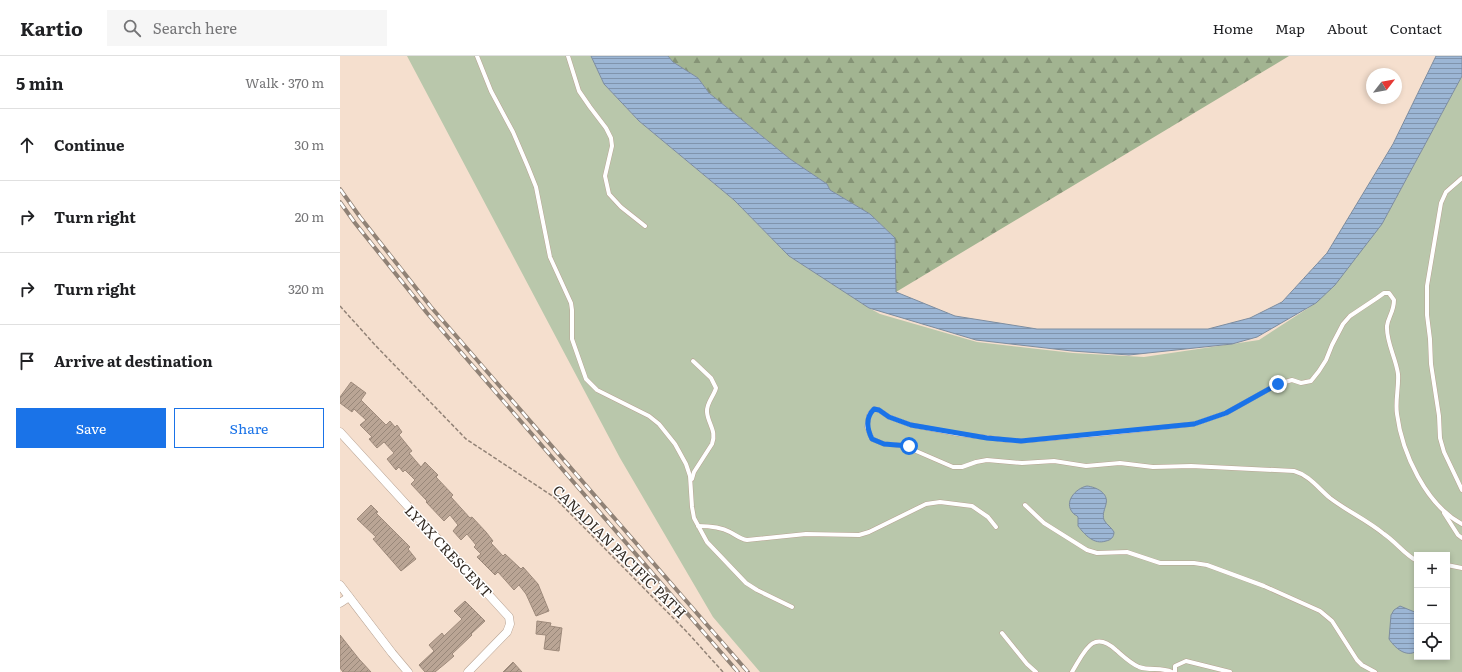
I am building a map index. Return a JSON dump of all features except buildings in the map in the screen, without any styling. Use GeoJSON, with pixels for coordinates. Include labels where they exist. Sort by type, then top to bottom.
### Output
{"type":"FeatureCollection","features":[{"type":"Feature","properties":{"kind":"street","name":"LYNX CRESCENT"},"geometry":{"type":"LineString","coordinates":[[340,432],[509,617],[510,624],[507,632],[468,672]]}},
{"type":"Feature","properties":{"kind":"street"},"geometry":{"type":"LineString","coordinates":[[340,585],[408,672]]}},
{"type":"Feature","properties":{"kind":"street"},"geometry":{"type":"LineString","coordinates":[[340,604],[349,597]]}},
{"type":"Feature","properties":{"kind":"lane"},"geometry":{"type":"LineString","coordinates":[[477,56],[497,102],[521,150],[536,187],[550,257],[571,303],[572,339],[586,379],[597,390],[649,416],[659,424],[675,444],[684,459],[690,476],[692,507],[698,526],[707,542],[746,583],[792,607]]}},
{"type":"Feature","properties":{"kind":"lane"},"geometry":{"type":"LineString","coordinates":[[568,56],[579,91],[606,128],[611,138],[612,146],[604,176],[610,194],[621,208],[645,226]]}},
{"type":"Feature","properties":{"kind":"lane"},"geometry":{"type":"LineString","coordinates":[[1462,178],[1446,192],[1441,203],[1427,295],[1427,315],[1432,372],[1439,416],[1440,438],[1444,452],[1462,490]]}},
{"type":"Feature","properties":{"kind":"lane"},"geometry":{"type":"LineString","coordinates":[[1414,559],[1405,553],[1383,532],[1332,499],[1304,476],[1294,470],[1191,466],[1153,467],[1120,463],[1086,466],[1054,461],[1022,463],[997,460],[976,462],[962,467],[953,466],[909,446],[884,444],[872,439],[869,433],[868,420],[872,411],[876,409],[882,411],[889,417],[911,425],[987,438],[1021,441],[1194,424],[1226,413],[1278,384],[1292,380],[1301,383],[1311,381],[1326,360],[1343,324],[1350,316],[1384,293],[1389,293],[1394,300],[1393,312],[1387,326],[1389,341],[1398,374],[1397,412],[1402,437],[1421,481],[1458,535],[1462,538]]}},
{"type":"Feature","properties":{"kind":"lane"},"geometry":{"type":"LineString","coordinates":[[691,488],[694,472],[714,439],[713,430],[707,412],[709,402],[716,388],[711,378],[693,361]]}},
{"type":"Feature","properties":{"kind":"lane"},"geometry":{"type":"LineString","coordinates":[[698,526],[720,529],[747,540],[806,534],[859,535],[869,532],[926,504],[940,502],[972,506],[988,517],[996,527]]}},
{"type":"Feature","properties":{"kind":"lane"},"geometry":{"type":"LineString","coordinates":[[1025,505],[1044,523],[1087,550],[1097,553],[1127,552],[1160,563],[1194,563],[1207,565],[1264,586],[1320,611],[1332,621],[1357,660],[1362,665],[1375,672]]}},
{"type":"Feature","properties":{"kind":"lane"},"geometry":{"type":"LineString","coordinates":[[1440,507],[1445,513],[1462,524]]}},
{"type":"Feature","properties":{"kind":"lane"},"geometry":{"type":"LineString","coordinates":[[1450,566],[1462,568]]}},
{"type":"Feature","properties":{"kind":"lane"},"geometry":{"type":"LineString","coordinates":[[1002,632],[1027,664],[1036,672]]}},
{"type":"Feature","properties":{"kind":"lane"},"geometry":{"type":"LineString","coordinates":[[1072,672],[1089,646],[1100,640],[1104,641],[1130,662],[1139,667],[1166,669],[1174,672],[1176,666],[1186,661],[1230,672]]}},
{"type":"Feature","properties":{"kind":"path","name":"CANADIAN PACIFIC PATH"},"geometry":{"type":"LineString","coordinates":[[340,306],[376,346],[466,439],[554,497],[687,632],[723,672]]}},
{"type":"Feature","properties":{"kind":"green space"},"geometry":{"type":"Polygon","coordinates":[[[407,56],[591,56],[604,84],[639,121],[734,200],[789,256],[880,314],[977,342],[1073,353],[1144,357],[1259,340],[1316,303],[1382,224],[1462,76],[1462,672],[760,672],[713,617],[620,458],[407,56]]]}},
{"type":"Feature","properties":{"kind":"green space"},"geometry":{"type":"Polygon","coordinates":[[[668,56],[1289,56],[896,292],[895,238],[870,214],[830,190],[827,184],[790,159],[709,93],[698,78],[673,62],[668,56]]]}},
{"type":"Feature","properties":{"kind":"water"},"geometry":{"type":"Polygon","coordinates":[[[591,56],[668,56],[673,62],[698,78],[709,93],[790,159],[827,184],[830,190],[870,214],[895,238],[896,292],[955,316],[1037,329],[1208,329],[1250,318],[1282,302],[1327,253],[1393,144],[1436,56],[1462,56],[1462,76],[1382,224],[1335,285],[1316,303],[1257,337],[1232,344],[1129,355],[1072,351],[976,340],[869,308],[789,256],[734,200],[639,121],[604,84],[591,56]]]}},
{"type":"Feature","properties":{"kind":"water"},"geometry":{"type":"Polygon","coordinates":[[[1087,486],[1098,489],[1106,497],[1103,518],[1114,532],[1113,537],[1108,541],[1098,542],[1087,536],[1078,526],[1078,517],[1073,514],[1070,509],[1069,504],[1072,496],[1083,487],[1087,486]]]}},
{"type":"Feature","properties":{"kind":"water"},"geometry":{"type":"Polygon","coordinates":[[[1400,606],[1414,612],[1413,653],[1405,653],[1401,651],[1394,646],[1389,639],[1391,615],[1394,610],[1400,606]]]}},
{"type":"Feature","properties":{"kind":"railway"},"geometry":{"type":"LineString","coordinates":[[340,189],[360,217],[431,307],[748,672]]}},
{"type":"Feature","properties":{"kind":"railway"},"geometry":{"type":"LineString","coordinates":[[340,202],[427,313],[738,672]]}},
{"type":"Feature","properties":{"kind":"route"},"geometry":{"type":"LineString","coordinates":[[909,446],[884,444],[872,439],[867,427],[869,415],[872,411],[874,409],[882,411],[889,417],[911,425],[958,434],[1021,441],[1194,424],[1226,413],[1278,384]]}}]}
